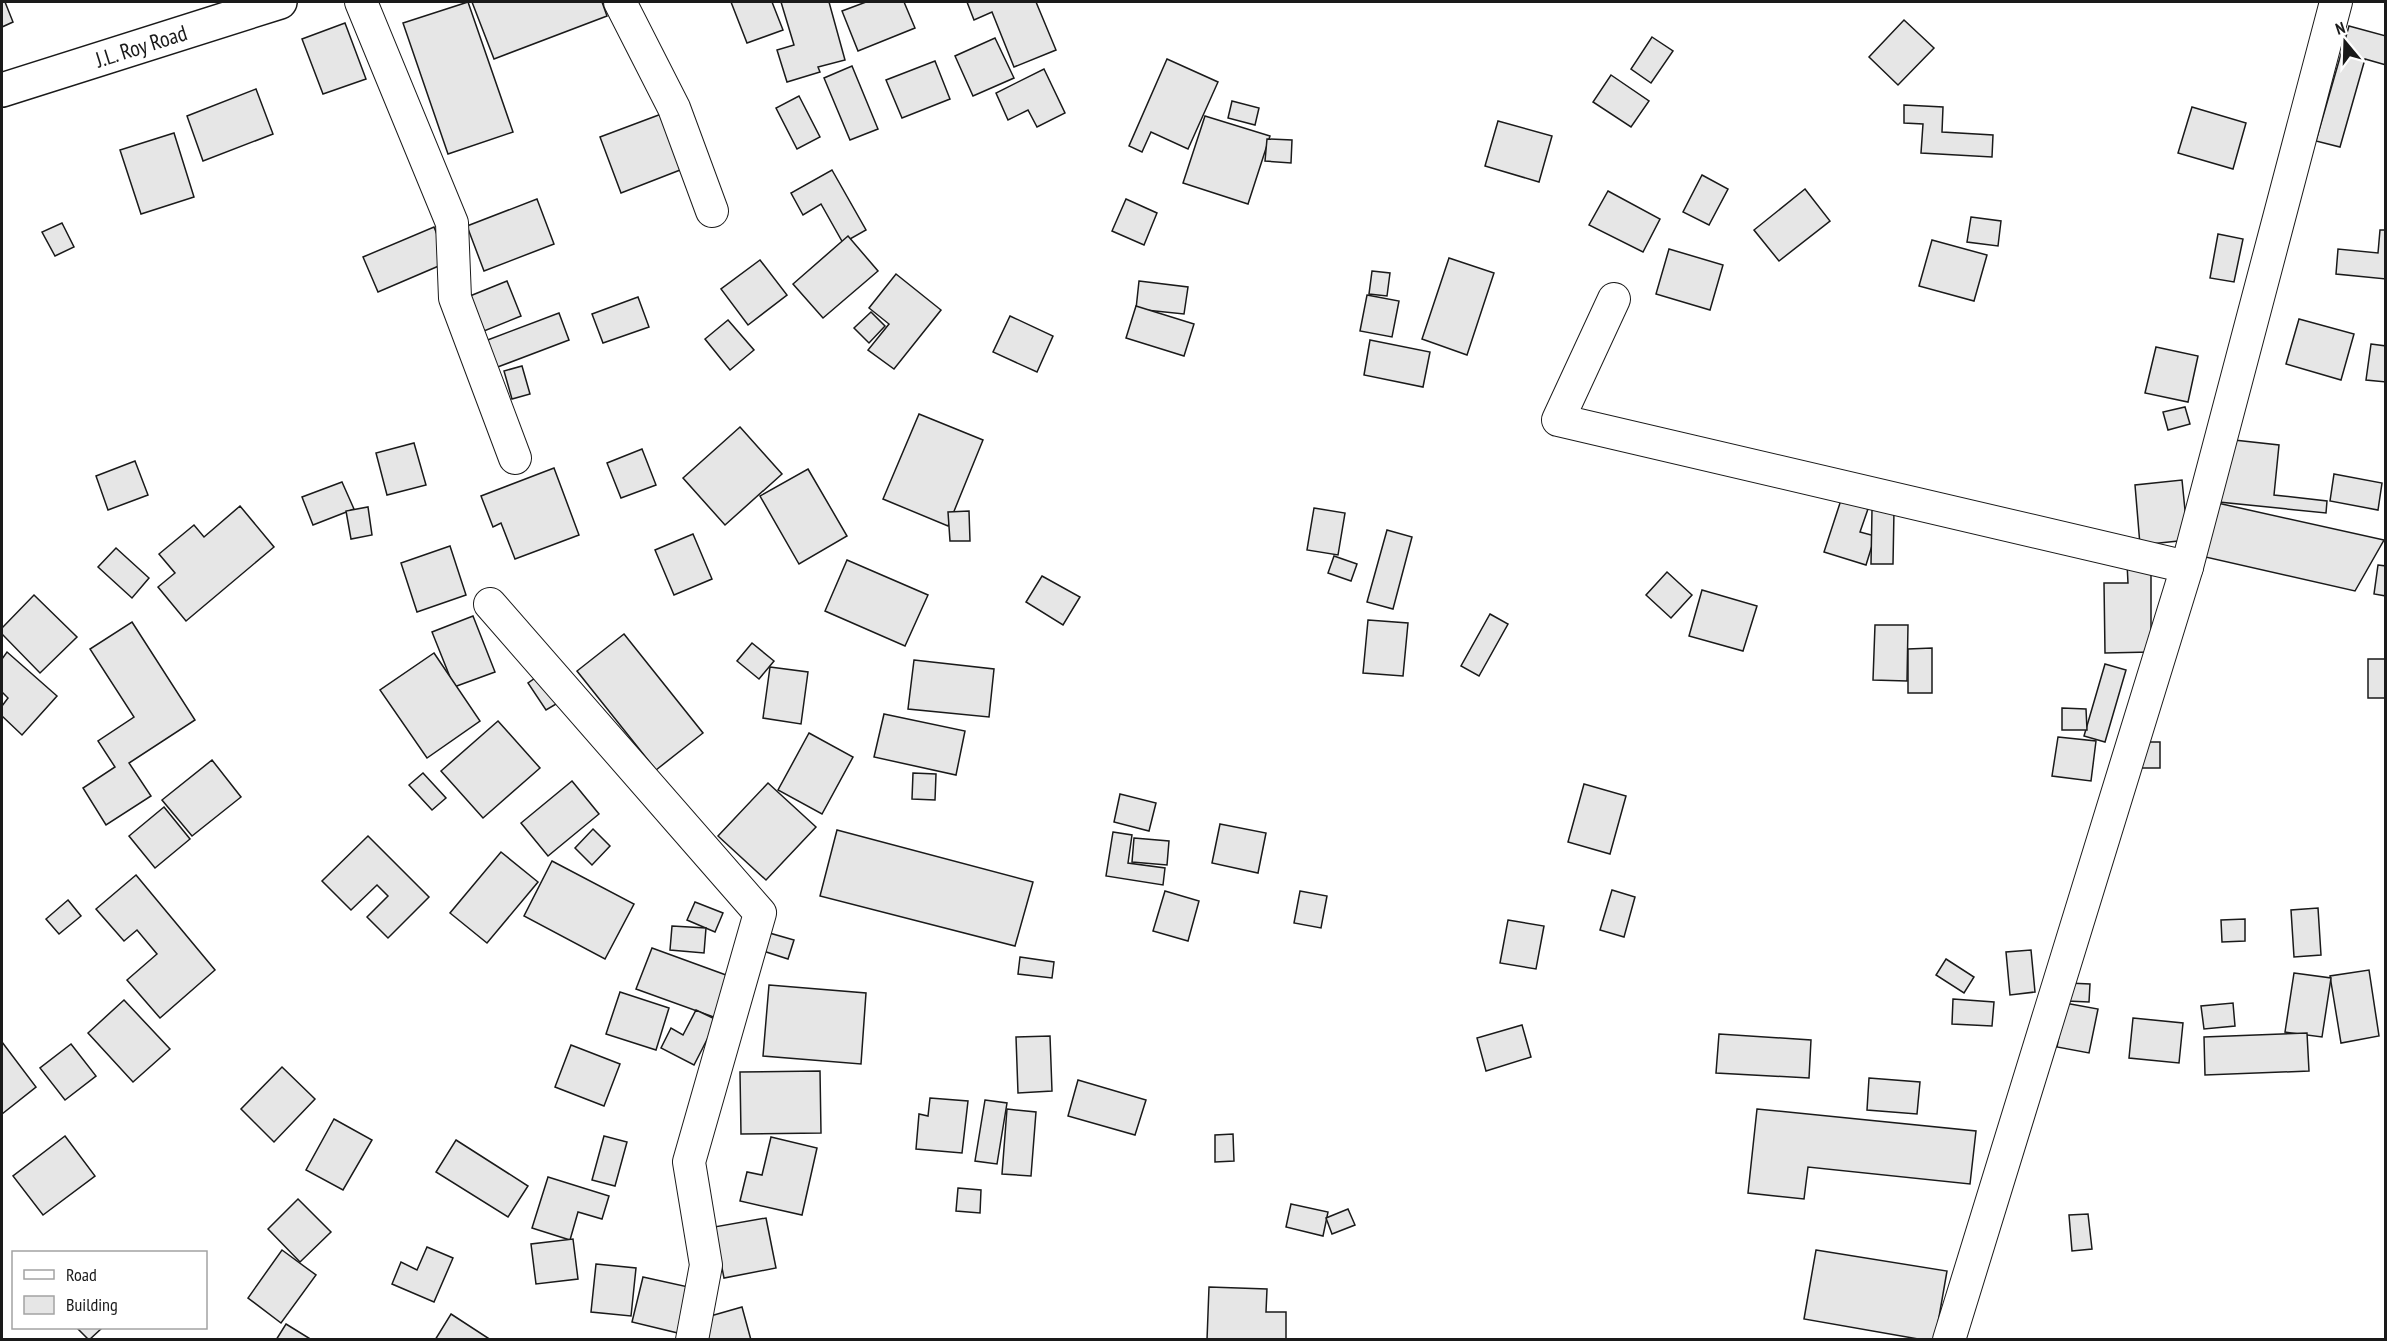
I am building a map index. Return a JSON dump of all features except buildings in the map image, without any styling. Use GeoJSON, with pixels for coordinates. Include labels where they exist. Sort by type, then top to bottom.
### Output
{"type":"FeatureCollection","features":[{"type":"Feature","properties":{"kind":"main road","name":"J.L. Roy Road"},"geometry":{"type":"LineString","coordinates":[[2,90],[280,2]]}},
{"type":"Feature","properties":{"kind":"street"},"geometry":{"type":"LineString","coordinates":[[361,2],[452,223],[455,298],[515,458]]}},
{"type":"Feature","properties":{"kind":"street"},"geometry":{"type":"LineString","coordinates":[[620,2],[675,108],[712,211]]}},
{"type":"Feature","properties":{"kind":"street"},"geometry":{"type":"LineString","coordinates":[[1949,1340],[2187,567],[2336,2]]}},
{"type":"Feature","properties":{"kind":"street"},"geometry":{"type":"LineString","coordinates":[[1614,299],[1558,420],[2187,567]]}},
{"type":"Feature","properties":{"kind":"street"},"geometry":{"type":"LineString","coordinates":[[490,604],[760,913],[688,1162],[706,1265],[692,1340]]}}]}
